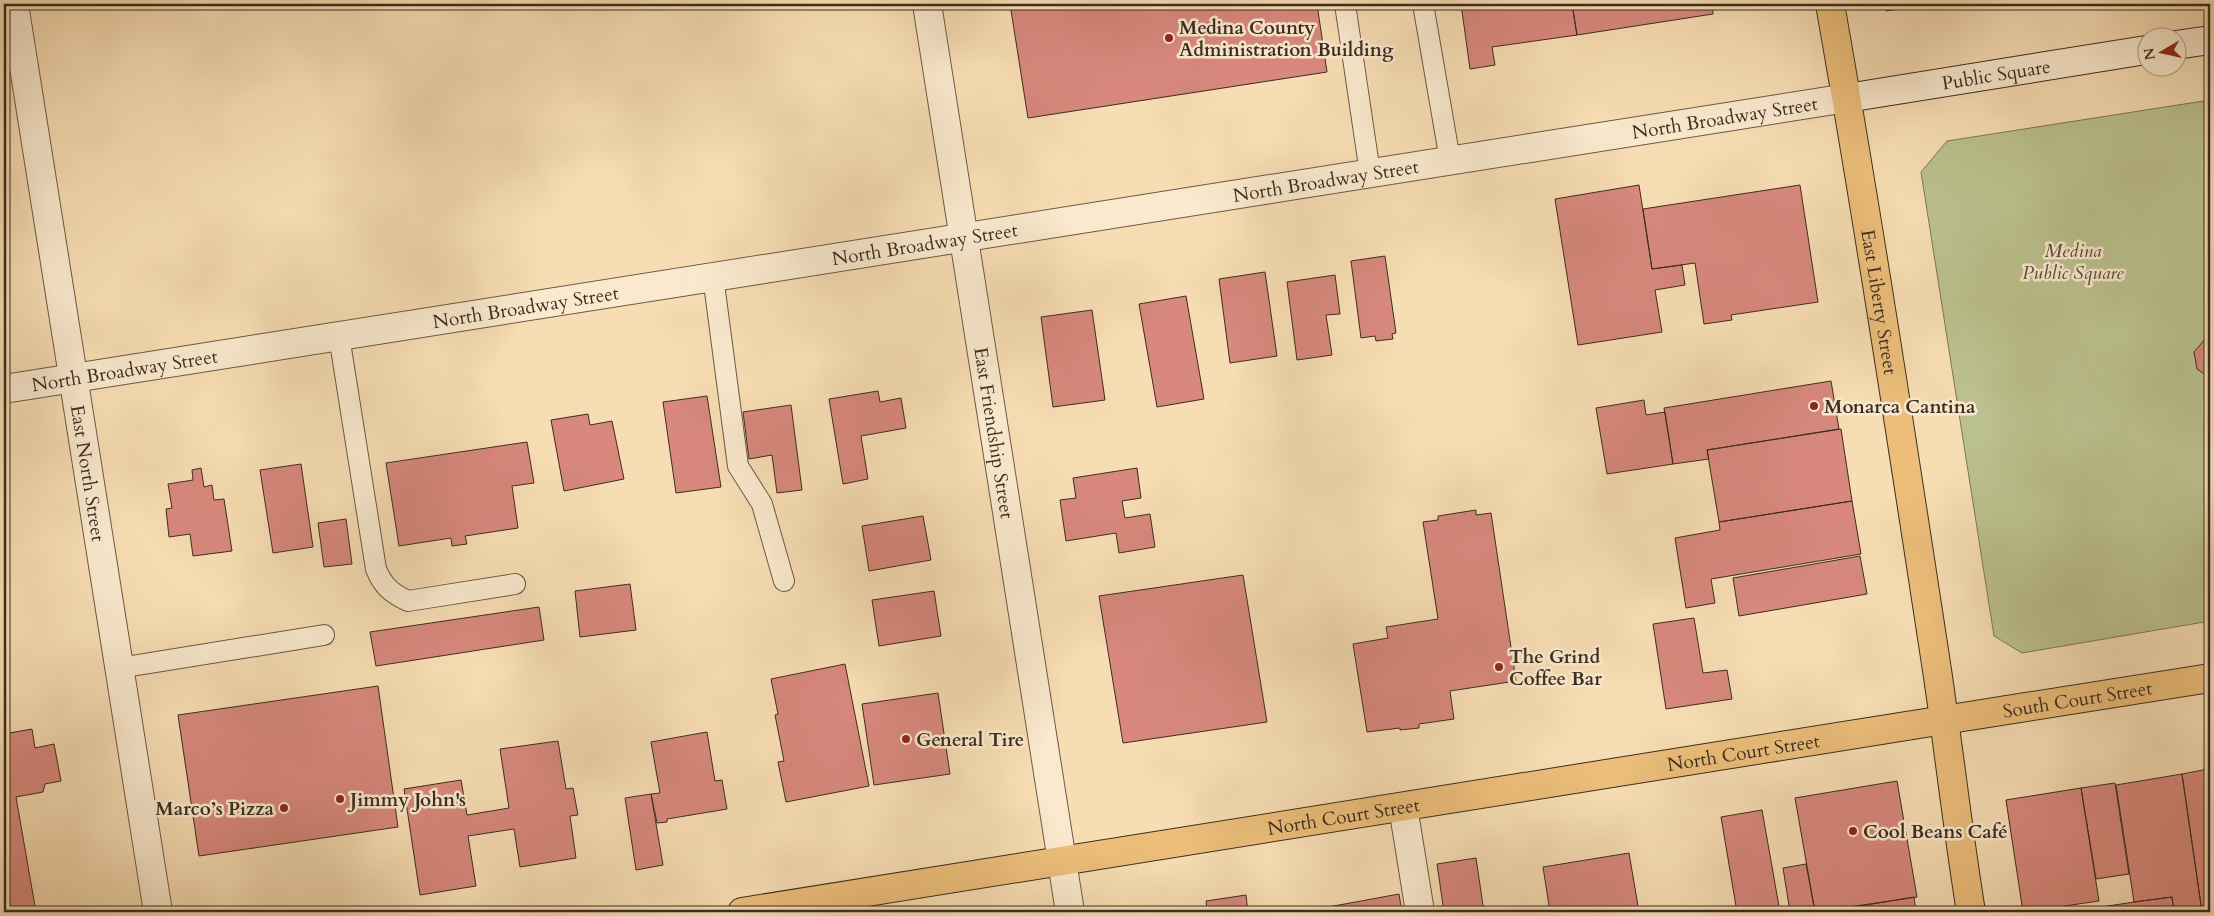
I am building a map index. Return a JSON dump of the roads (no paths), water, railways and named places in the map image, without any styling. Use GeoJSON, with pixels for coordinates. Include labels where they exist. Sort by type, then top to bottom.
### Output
{"type":"FeatureCollection","features":[{"type":"Feature","properties":{"kind":"main road","name":"East Liberty Street"},"geometry":{"type":"LineString","coordinates":[[1830,4],[1886,341],[1944,720],[1957,824],[1971,912]]}},
{"type":"Feature","properties":{"kind":"main road","name":"South Court Street"},"geometry":{"type":"LineString","coordinates":[[1944,720],[2210,678]]}},
{"type":"Feature","properties":{"kind":"main road","name":"North Court Street"},"geometry":{"type":"LineString","coordinates":[[742,912],[1062,860],[1403,808],[1944,720]]}},
{"type":"Feature","properties":{"kind":"street","name":"East North Street"},"geometry":{"type":"LineString","coordinates":[[14,4],[158,912]]}},
{"type":"Feature","properties":{"kind":"street","name":"East Friendship Street"},"geometry":{"type":"LineString","coordinates":[[927,4],[1070,912]]}},
{"type":"Feature","properties":{"kind":"street"},"geometry":{"type":"LineString","coordinates":[[2186,44],[2210,40]]}},
{"type":"Feature","properties":{"kind":"street","name":"Public Square"},"geometry":{"type":"LineString","coordinates":[[1847,98],[2136,52]]}},
{"type":"Feature","properties":{"kind":"street","name":"North Broadway Street"},"geometry":{"type":"LineString","coordinates":[[4,389],[963,236],[1847,98]]}},
{"type":"Feature","properties":{"kind":"street"},"geometry":{"type":"LineString","coordinates":[[1403,808],[1420,912]]}},
{"type":"Feature","properties":{"kind":"lane"},"geometry":{"type":"LineString","coordinates":[[1345,4],[1370,173]]}},
{"type":"Feature","properties":{"kind":"lane"},"geometry":{"type":"LineString","coordinates":[[1423,4],[1450,160]]}},
{"type":"Feature","properties":{"kind":"lane"},"geometry":{"type":"LineString","coordinates":[[713,276],[738,466],[762,504],[784,581]]}},
{"type":"Feature","properties":{"kind":"lane"},"geometry":{"type":"LineString","coordinates":[[339,336],[376,569],[382,583],[393,594],[408,600],[515,584]]}},
{"type":"Feature","properties":{"kind":"lane"},"geometry":{"type":"LineString","coordinates":[[119,668],[324,635]]}},
{"type":"Feature","properties":{"kind":"place","name":"Medina County Administration Building"},"geometry":{"type":"Point","coordinates":[1169,38]}},
{"type":"Feature","properties":{"kind":"place","name":"Monarca Cantina"},"geometry":{"type":"Point","coordinates":[1814,406]}},
{"type":"Feature","properties":{"kind":"place","name":"The Grind Coffee Bar"},"geometry":{"type":"Point","coordinates":[1499,667]}},
{"type":"Feature","properties":{"kind":"place","name":"General Tire"},"geometry":{"type":"Point","coordinates":[906,739]}},
{"type":"Feature","properties":{"kind":"place","name":"Jimmy John's"},"geometry":{"type":"Point","coordinates":[340,799]}},
{"type":"Feature","properties":{"kind":"place","name":"Marco’s Pizza"},"geometry":{"type":"Point","coordinates":[284,808]}},
{"type":"Feature","properties":{"kind":"place","name":"Cool Beans Café"},"geometry":{"type":"Point","coordinates":[1853,831]}},
{"type":"Feature","properties":{"kind":"park label","name":"Medina Public Square"},"geometry":{"type":"Point","coordinates":[2073,261]}}]}
